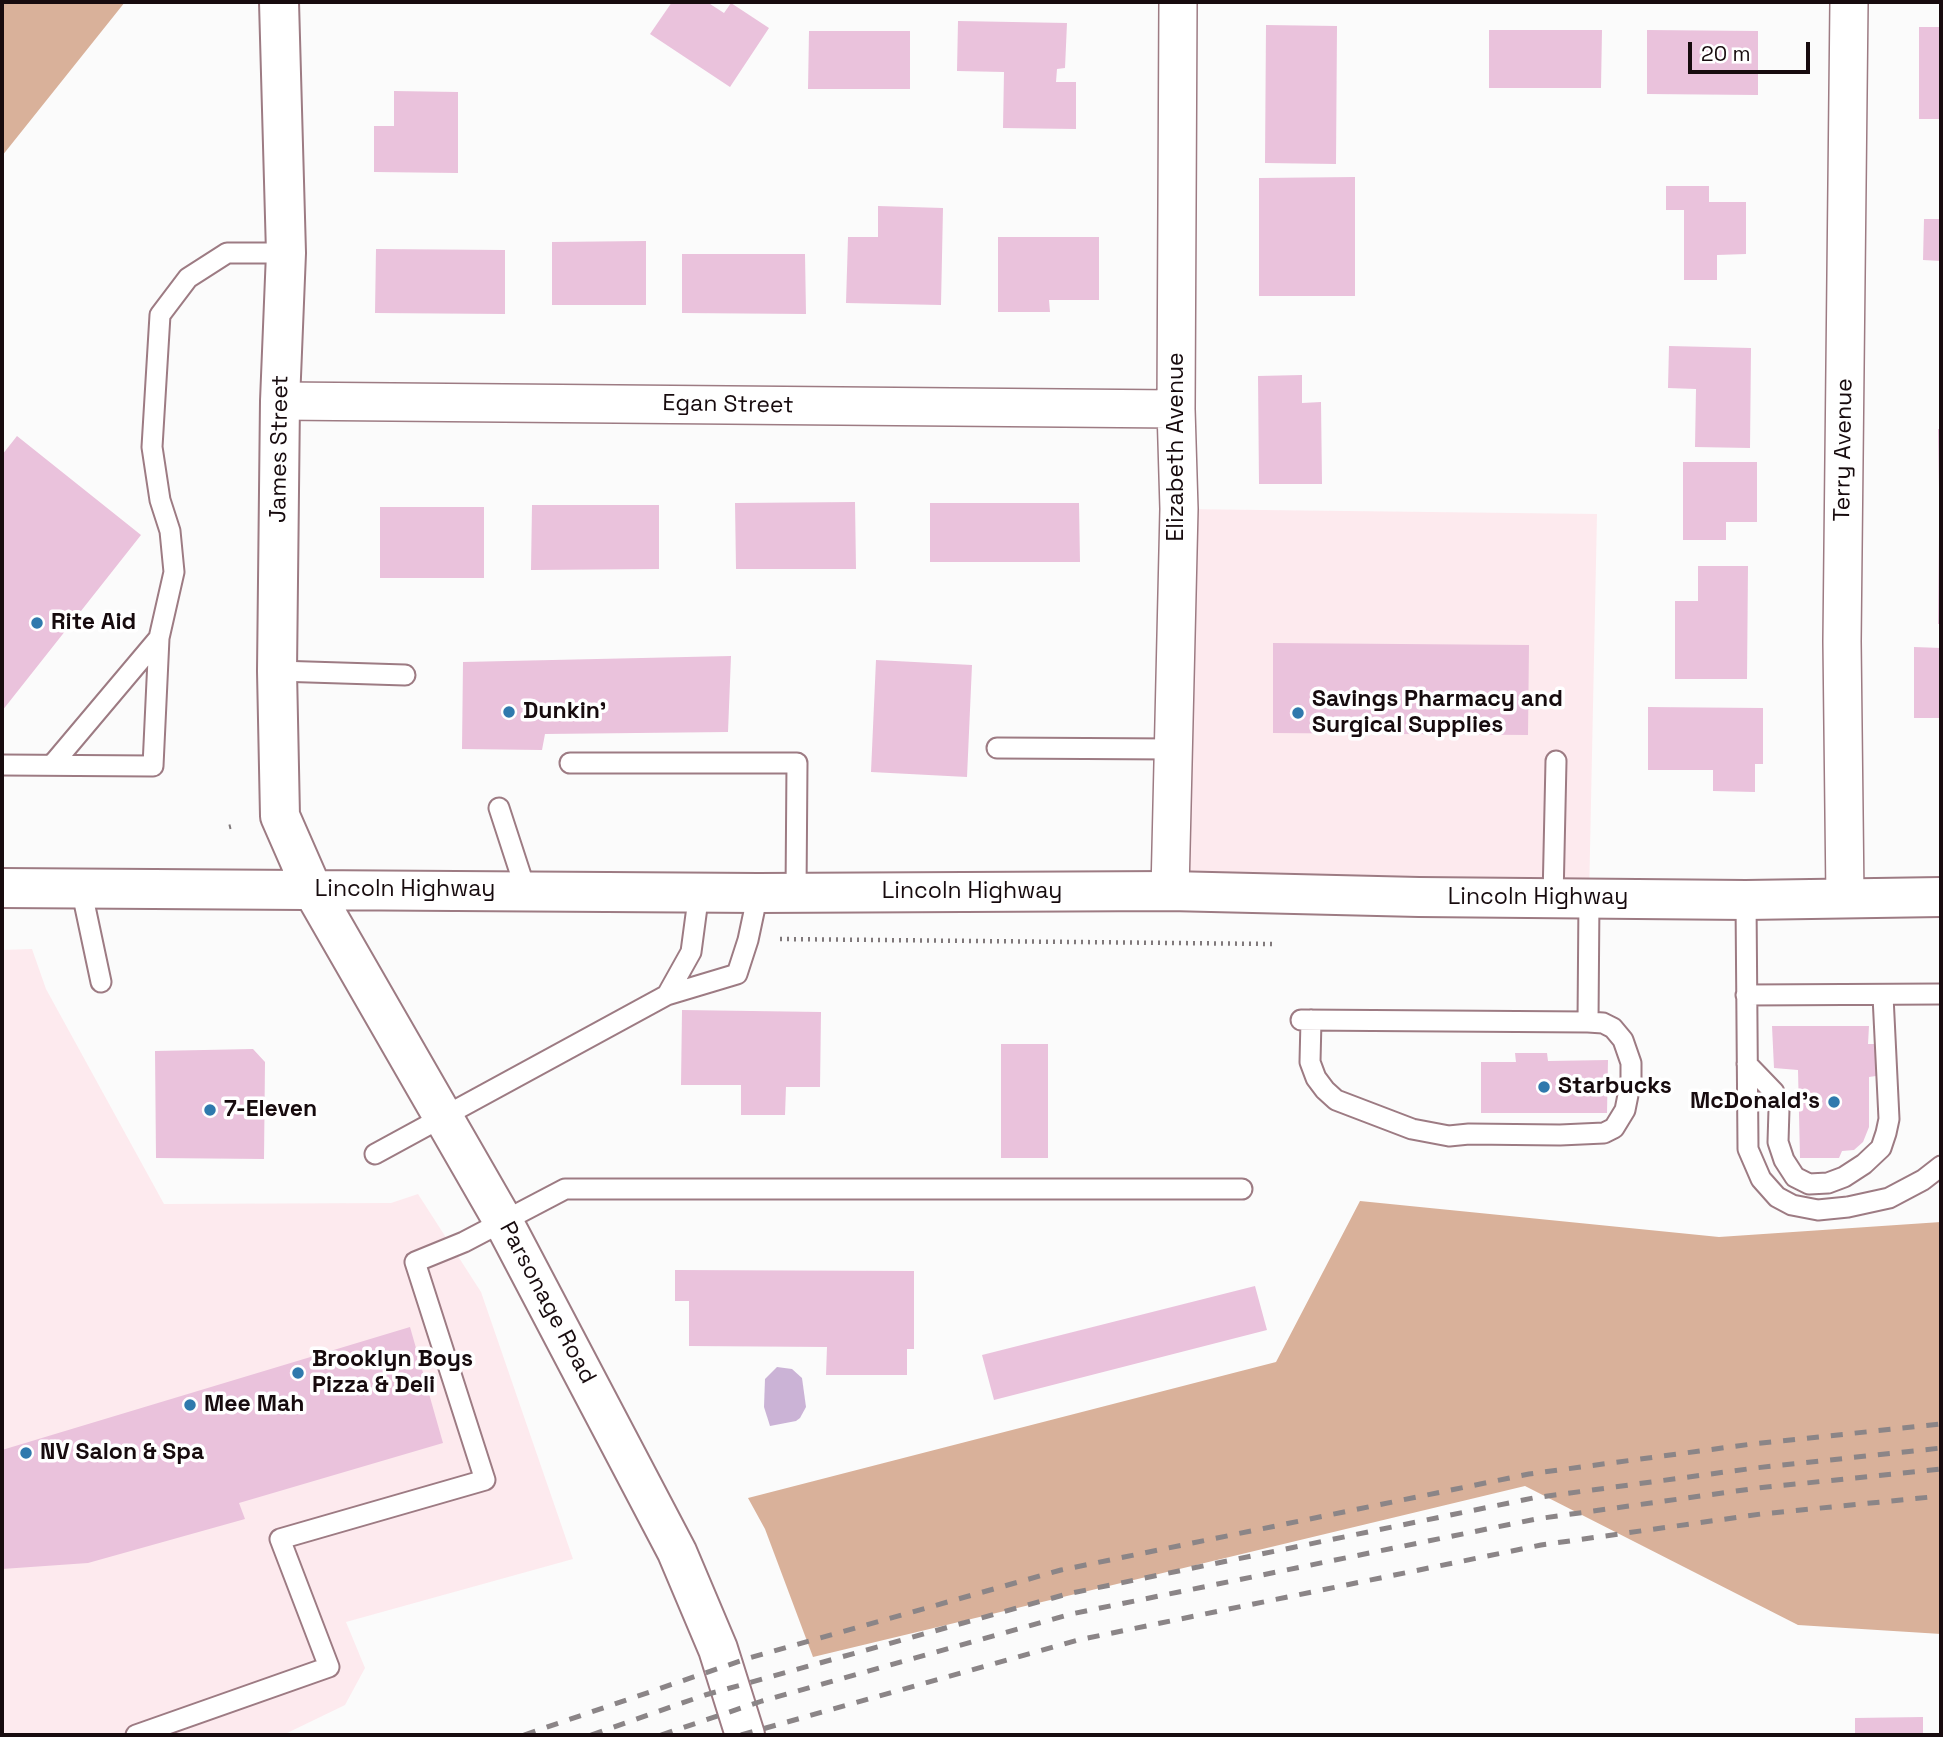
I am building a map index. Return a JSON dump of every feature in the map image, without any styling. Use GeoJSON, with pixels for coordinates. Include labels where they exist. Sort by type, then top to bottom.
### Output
{"type":"FeatureCollection","features":[{"type":"Feature","properties":{"kind":"main road","name":"James Street"},"geometry":{"type":"LineString","coordinates":[[279,2],[286,253],[280,401],[277,671],[280,816],[312,889]]}},
{"type":"Feature","properties":{"kind":"main road","name":"Lincoln Highway"},"geometry":{"type":"LineString","coordinates":[[2,888],[758,894],[1170,891],[1746,900],[1941,897]]}},
{"type":"Feature","properties":{"kind":"main road","name":"Parsonage Road"},"geometry":{"type":"LineString","coordinates":[[312,889],[503,1221],[677,1552],[718,1649],[745,1735]]}},
{"type":"Feature","properties":{"kind":"street","name":"Elizabeth Avenue"},"geometry":{"type":"LineString","coordinates":[[1170,891],[1179,518],[1176,409],[1178,2]]}},
{"type":"Feature","properties":{"kind":"street","name":"Terry Avenue"},"geometry":{"type":"LineString","coordinates":[[1844,898],[1842,641],[1849,2]]}},
{"type":"Feature","properties":{"kind":"street","name":"Egan Street"},"geometry":{"type":"LineString","coordinates":[[280,401],[1176,409]]}},
{"type":"Feature","properties":{"kind":"lane"},"geometry":{"type":"LineString","coordinates":[[2,765],[153,766],[159,638],[174,572],[170,531],[160,500],[152,447],[160,315],[188,278],[227,253],[286,253]]}},
{"type":"Feature","properties":{"kind":"lane"},"geometry":{"type":"LineString","coordinates":[[52,765],[159,638]]}},
{"type":"Feature","properties":{"kind":"lane"},"geometry":{"type":"LineString","coordinates":[[277,671],[405,674]]}},
{"type":"Feature","properties":{"kind":"lane"},"geometry":{"type":"LineString","coordinates":[[997,748],[1174,749]]}},
{"type":"Feature","properties":{"kind":"lane"},"geometry":{"type":"LineString","coordinates":[[1556,761],[1588,1022]]}},
{"type":"Feature","properties":{"kind":"lane"},"geometry":{"type":"LineString","coordinates":[[570,763],[797,763],[796,893]]}},
{"type":"Feature","properties":{"kind":"lane"},"geometry":{"type":"LineString","coordinates":[[499,808],[526,891]]}},
{"type":"Feature","properties":{"kind":"lane"},"geometry":{"type":"LineString","coordinates":[[82,888],[102,982]]}},
{"type":"Feature","properties":{"kind":"lane"},"geometry":{"type":"LineString","coordinates":[[667,995],[691,952],[699,892]]}},
{"type":"Feature","properties":{"kind":"lane"},"geometry":{"type":"LineString","coordinates":[[375,1154],[667,995],[737,974],[758,894]]}},
{"type":"Feature","properties":{"kind":"lane"},"geometry":{"type":"LineString","coordinates":[[1746,900],[1748,1149],[1761,1179],[1777,1197],[1792,1205],[1818,1210],[1849,1208],[1889,1198],[1923,1180],[1941,1166]]}},
{"type":"Feature","properties":{"kind":"lane"},"geometry":{"type":"LineString","coordinates":[[1746,995],[1941,995]]}},
{"type":"Feature","properties":{"kind":"lane"},"geometry":{"type":"LineString","coordinates":[[1747,1064],[1774,1092],[1779,1109],[1778,1142],[1784,1160],[1795,1177],[1809,1184],[1828,1183],[1844,1177],[1864,1164],[1881,1148],[1886,1133],[1889,1119],[1883,996]]}},
{"type":"Feature","properties":{"kind":"lane"},"geometry":{"type":"LineString","coordinates":[[1306,1020],[1588,1022],[1603,1023],[1613,1028],[1623,1040],[1631,1063],[1631,1080],[1625,1110],[1614,1128],[1604,1133],[1469,1133],[1449,1136],[1412,1129],[1336,1100],[1316,1078],[1310,1062],[1306,1020]]}},
{"type":"Feature","properties":{"kind":"lane"},"geometry":{"type":"LineString","coordinates":[[136,1735],[329,1668],[280,1539],[485,1480],[415,1262],[464,1242],[565,1189],[1242,1189]]}},
{"type":"Feature","properties":{"kind":"path"},"geometry":{"type":"LineString","coordinates":[[778,939],[1273,944]]}},
{"type":"Feature","properties":{"kind":"shaded area"},"geometry":{"type":"Polygon","coordinates":[[[2,2],[125,2],[2,156],[2,2]]]}},
{"type":"Feature","properties":{"kind":"shaded area"},"geometry":{"type":"Polygon","coordinates":[[[1179,509],[1597,514],[1589,898],[1170,891],[1179,509]]]}},
{"type":"Feature","properties":{"kind":"shaded area"},"geometry":{"type":"Polygon","coordinates":[[[32,949],[46,989],[164,1204],[391,1203],[418,1194],[481,1292],[573,1559],[346,1622],[365,1668],[345,1705],[283,1735],[2,1735],[2,950],[32,949]]]}},
{"type":"Feature","properties":{"kind":"shaded area"},"geometry":{"type":"Polygon","coordinates":[[[1360,1201],[1719,1237],[1941,1222],[1941,1634],[1798,1625],[1525,1486],[813,1657],[765,1529],[748,1498],[1276,1362],[1360,1201]]]}},
{"type":"Feature","properties":{"kind":"shaded area"},"geometry":{"type":"Polygon","coordinates":[[[777,1367],[792,1369],[802,1378],[806,1407],[796,1421],[770,1426],[764,1407],[765,1379],[777,1367]]]}},
{"type":"Feature","properties":{"kind":"building"},"geometry":{"type":"Polygon","coordinates":[[[672,2],[707,2],[724,13],[731,3],[769,28],[730,87],[650,34],[672,2]]]}},
{"type":"Feature","properties":{"kind":"building"},"geometry":{"type":"Polygon","coordinates":[[[958,21],[1067,23],[1065,68],[1057,69],[1056,82],[1076,82],[1076,129],[1003,128],[1004,72],[957,71],[958,21]]]}},
{"type":"Feature","properties":{"kind":"building"},"geometry":{"type":"Polygon","coordinates":[[[1266,25],[1337,26],[1336,164],[1265,163],[1266,25]]]}},
{"type":"Feature","properties":{"kind":"building"},"geometry":{"type":"Polygon","coordinates":[[[1919,27],[1941,27],[1941,119],[1919,119],[1919,27]]]}},
{"type":"Feature","properties":{"kind":"building"},"geometry":{"type":"Polygon","coordinates":[[[1489,30],[1602,30],[1601,88],[1489,88],[1489,30]]]}},
{"type":"Feature","properties":{"kind":"building"},"geometry":{"type":"Polygon","coordinates":[[[1647,30],[1758,31],[1758,95],[1647,94],[1647,30]]]}},
{"type":"Feature","properties":{"kind":"building"},"geometry":{"type":"Polygon","coordinates":[[[809,31],[910,31],[910,89],[808,89],[809,31]]]}},
{"type":"Feature","properties":{"kind":"building"},"geometry":{"type":"Polygon","coordinates":[[[394,91],[458,92],[458,173],[374,172],[374,126],[394,126],[394,91]]]}},
{"type":"Feature","properties":{"kind":"building"},"geometry":{"type":"Polygon","coordinates":[[[1355,177],[1355,296],[1259,296],[1259,178],[1355,177]]]}},
{"type":"Feature","properties":{"kind":"building"},"geometry":{"type":"Polygon","coordinates":[[[1666,186],[1709,186],[1709,202],[1746,202],[1746,254],[1717,255],[1717,280],[1684,280],[1684,210],[1666,210],[1666,186]]]}},
{"type":"Feature","properties":{"kind":"building"},"geometry":{"type":"Polygon","coordinates":[[[878,206],[943,208],[941,305],[846,303],[848,237],[878,237],[878,206]]]}},
{"type":"Feature","properties":{"kind":"building"},"geometry":{"type":"Polygon","coordinates":[[[1924,219],[1941,219],[1941,261],[1923,260],[1924,219]]]}},
{"type":"Feature","properties":{"kind":"building"},"geometry":{"type":"Polygon","coordinates":[[[998,237],[1099,237],[1099,300],[1049,300],[1050,312],[998,312],[998,237]]]}},
{"type":"Feature","properties":{"kind":"building"},"geometry":{"type":"Polygon","coordinates":[[[646,241],[646,305],[552,305],[552,242],[646,241]]]}},
{"type":"Feature","properties":{"kind":"building"},"geometry":{"type":"Polygon","coordinates":[[[376,249],[505,250],[505,314],[375,313],[376,249]]]}},
{"type":"Feature","properties":{"kind":"building"},"geometry":{"type":"Polygon","coordinates":[[[682,254],[805,254],[806,314],[682,313],[682,254]]]}},
{"type":"Feature","properties":{"kind":"building"},"geometry":{"type":"Polygon","coordinates":[[[1669,346],[1751,348],[1750,448],[1695,447],[1696,389],[1668,388],[1669,346]]]}},
{"type":"Feature","properties":{"kind":"building"},"geometry":{"type":"Polygon","coordinates":[[[1302,375],[1302,403],[1321,402],[1322,484],[1259,484],[1258,376],[1302,375]]]}},
{"type":"Feature","properties":{"kind":"building"},"geometry":{"type":"Polygon","coordinates":[[[1938,429],[1941,429],[1941,489],[1939,489],[1938,429]]]}},
{"type":"Feature","properties":{"kind":"building","name":"Rite Aid"},"geometry":{"type":"Polygon","coordinates":[[[17,436],[141,535],[2,711],[2,455],[17,436]]]}},
{"type":"Feature","properties":{"kind":"building"},"geometry":{"type":"Polygon","coordinates":[[[1683,462],[1757,462],[1757,522],[1726,522],[1726,540],[1683,540],[1683,462]]]}},
{"type":"Feature","properties":{"kind":"building"},"geometry":{"type":"Polygon","coordinates":[[[855,502],[856,569],[736,569],[735,503],[855,502]]]}},
{"type":"Feature","properties":{"kind":"building"},"geometry":{"type":"Polygon","coordinates":[[[930,503],[1079,503],[1080,562],[930,562],[930,503]]]}},
{"type":"Feature","properties":{"kind":"building"},"geometry":{"type":"Polygon","coordinates":[[[532,505],[659,505],[659,569],[531,570],[532,505]]]}},
{"type":"Feature","properties":{"kind":"building"},"geometry":{"type":"Polygon","coordinates":[[[380,507],[484,507],[484,578],[380,578],[380,507]]]}},
{"type":"Feature","properties":{"kind":"building"},"geometry":{"type":"Polygon","coordinates":[[[1941,534],[1941,624],[1938,624],[1941,534]]]}},
{"type":"Feature","properties":{"kind":"building"},"geometry":{"type":"Polygon","coordinates":[[[1698,566],[1748,566],[1747,679],[1675,679],[1675,601],[1698,601],[1698,566]]]}},
{"type":"Feature","properties":{"kind":"building"},"geometry":{"type":"Polygon","coordinates":[[[1273,643],[1529,645],[1528,735],[1273,733],[1273,643]]]}},
{"type":"Feature","properties":{"kind":"building"},"geometry":{"type":"Polygon","coordinates":[[[1914,647],[1941,648],[1941,718],[1914,718],[1914,647]]]}},
{"type":"Feature","properties":{"kind":"building"},"geometry":{"type":"Polygon","coordinates":[[[731,656],[728,732],[545,734],[542,750],[462,749],[463,662],[731,656]]]}},
{"type":"Feature","properties":{"kind":"building"},"geometry":{"type":"Polygon","coordinates":[[[876,660],[972,665],[967,777],[871,772],[876,660]]]}},
{"type":"Feature","properties":{"kind":"building"},"geometry":{"type":"Polygon","coordinates":[[[1648,707],[1763,708],[1763,764],[1755,764],[1755,792],[1713,791],[1713,770],[1648,770],[1648,707]]]}},
{"type":"Feature","properties":{"kind":"building"},"geometry":{"type":"Polygon","coordinates":[[[682,1010],[821,1012],[820,1087],[786,1087],[785,1115],[741,1115],[741,1085],[681,1085],[682,1010]]]}},
{"type":"Feature","properties":{"kind":"building","name":"McDonald's"},"geometry":{"type":"Polygon","coordinates":[[[1772,1026],[1869,1026],[1868,1044],[1876,1044],[1876,1076],[1869,1077],[1869,1127],[1863,1142],[1854,1150],[1842,1151],[1839,1158],[1800,1158],[1798,1070],[1774,1068],[1772,1026]]]}},
{"type":"Feature","properties":{"kind":"building"},"geometry":{"type":"Polygon","coordinates":[[[1001,1044],[1048,1044],[1048,1158],[1001,1158],[1001,1044]]]}},
{"type":"Feature","properties":{"kind":"building","name":"7-Eleven"},"geometry":{"type":"Polygon","coordinates":[[[253,1049],[265,1062],[264,1159],[156,1158],[155,1051],[253,1049]]]}},
{"type":"Feature","properties":{"kind":"building","name":"Starbucks"},"geometry":{"type":"Polygon","coordinates":[[[1515,1053],[1547,1053],[1548,1061],[1608,1060],[1607,1113],[1481,1113],[1481,1062],[1516,1062],[1515,1053]]]}},
{"type":"Feature","properties":{"kind":"building"},"geometry":{"type":"Polygon","coordinates":[[[675,1270],[914,1271],[914,1349],[907,1349],[907,1375],[826,1375],[827,1347],[689,1346],[689,1301],[675,1301],[675,1270]]]}},
{"type":"Feature","properties":{"kind":"building"},"geometry":{"type":"Polygon","coordinates":[[[1255,1286],[1267,1330],[994,1400],[982,1355],[1255,1286]]]}},
{"type":"Feature","properties":{"kind":"building"},"geometry":{"type":"Polygon","coordinates":[[[410,1327],[443,1443],[239,1503],[245,1519],[88,1563],[2,1569],[2,1450],[410,1327]]]}},
{"type":"Feature","properties":{"kind":"building"},"geometry":{"type":"Polygon","coordinates":[[[1923,1717],[1923,1735],[1855,1735],[1855,1718],[1923,1717]]]}},
{"type":"Feature","properties":{"kind":"railway"},"geometry":{"type":"LineString","coordinates":[[524,1735],[749,1658],[1061,1570],[1529,1474],[1752,1444],[1941,1424]]}},
{"type":"Feature","properties":{"kind":"railway"},"geometry":{"type":"LineString","coordinates":[[591,1735],[705,1695],[1067,1594],[1533,1498],[1755,1468],[1941,1448]]}},
{"type":"Feature","properties":{"kind":"railway"},"geometry":{"type":"LineString","coordinates":[[661,1735],[762,1701],[1071,1614],[1536,1519],[1758,1488],[1941,1469]]}},
{"type":"Feature","properties":{"kind":"railway"},"geometry":{"type":"LineString","coordinates":[[741,1735],[1078,1640],[1541,1545],[1761,1514],[1941,1496]]}},
{"type":"Feature","properties":{"kind":"place","name":"Rite Aid"},"geometry":{"type":"Point","coordinates":[37,623]}},
{"type":"Feature","properties":{"kind":"place","name":"Dunkin'"},"geometry":{"type":"Point","coordinates":[509,712]}},
{"type":"Feature","properties":{"kind":"place","name":"Savings Pharmacy and Surgical Supplies"},"geometry":{"type":"Point","coordinates":[1298,713]}},
{"type":"Feature","properties":{"kind":"place","name":"Starbucks"},"geometry":{"type":"Point","coordinates":[1544,1087]}},
{"type":"Feature","properties":{"kind":"place","name":"McDonald's"},"geometry":{"type":"Point","coordinates":[1834,1102]}},
{"type":"Feature","properties":{"kind":"place","name":"7-Eleven"},"geometry":{"type":"Point","coordinates":[210,1110]}},
{"type":"Feature","properties":{"kind":"place","name":"Brooklyn Boys Pizza & Deli"},"geometry":{"type":"Point","coordinates":[298,1373]}},
{"type":"Feature","properties":{"kind":"place","name":"Mee Mah"},"geometry":{"type":"Point","coordinates":[190,1405]}},
{"type":"Feature","properties":{"kind":"place","name":"NV Salon & Spa"},"geometry":{"type":"Point","coordinates":[26,1453]}}]}
